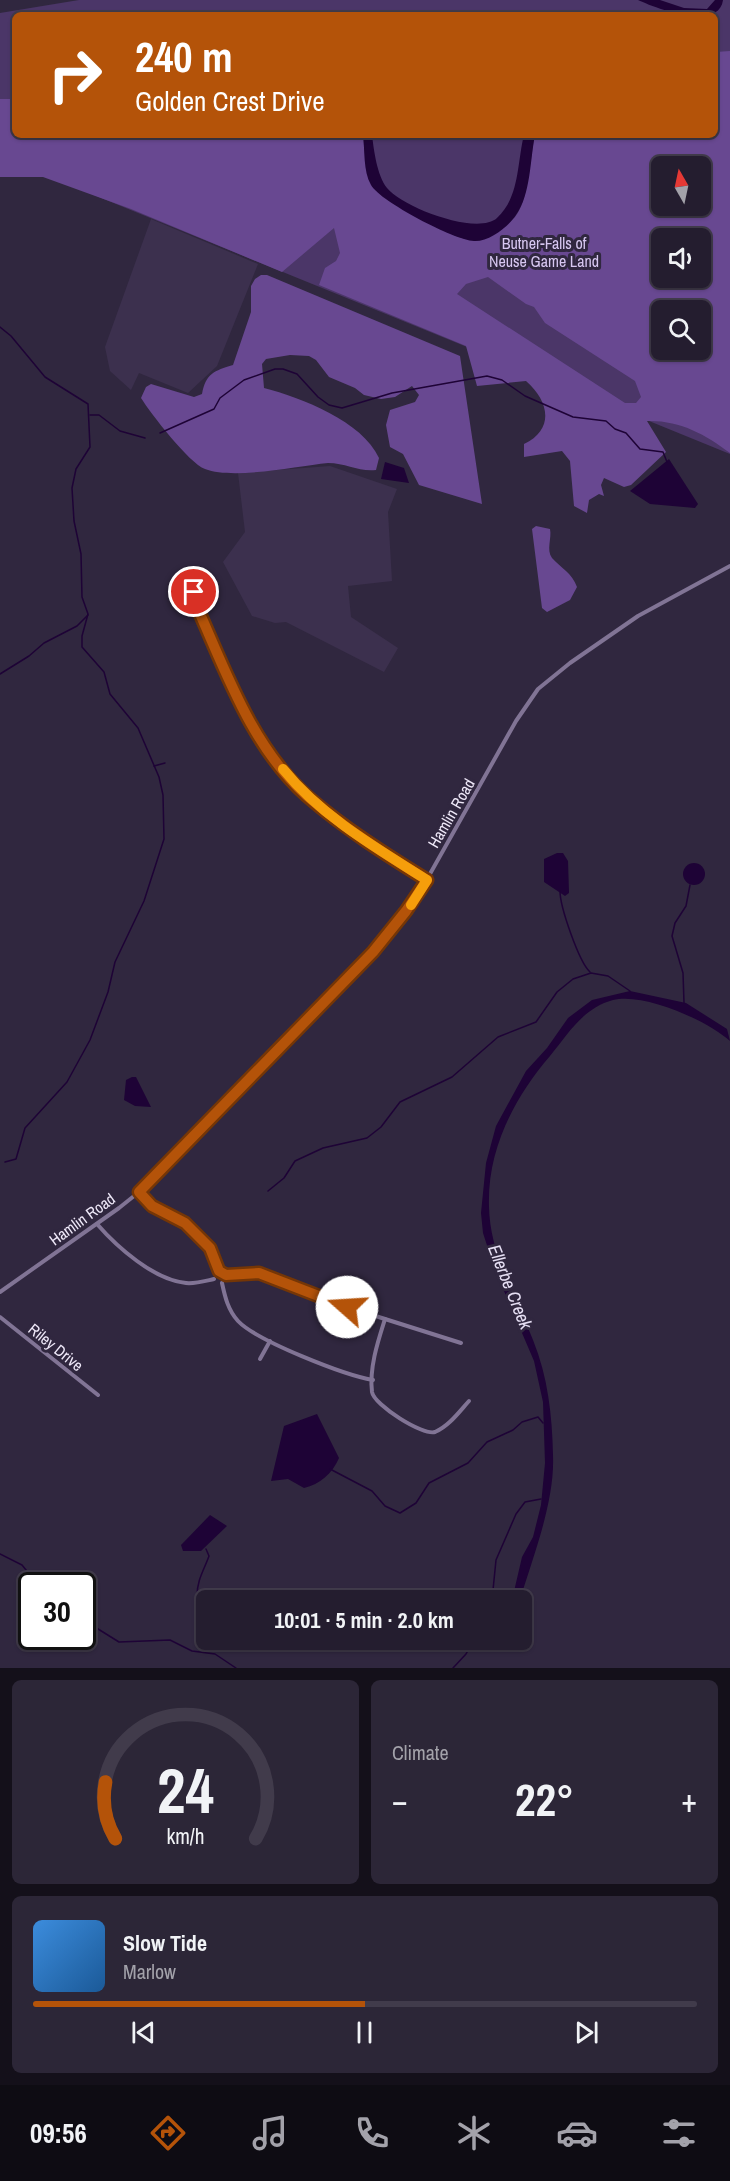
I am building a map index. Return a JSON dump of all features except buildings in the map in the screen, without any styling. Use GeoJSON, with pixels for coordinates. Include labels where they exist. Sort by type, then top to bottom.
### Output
{"type":"FeatureCollection","features":[{"type":"Feature","properties":{"kind":"street","name":"Hamlin Road"},"geometry":{"type":"LineString","coordinates":[[0,1292],[139,1192],[373,952],[406,911],[427,880],[516,721],[541,686],[638,615],[730,566]]}},
{"type":"Feature","properties":{"kind":"street"},"geometry":{"type":"LineString","coordinates":[[194,592],[197,607],[248,718],[293,781],[345,826],[427,880]]}},
{"type":"Feature","properties":{"kind":"street"},"geometry":{"type":"LineString","coordinates":[[139,1192],[152,1206],[185,1223],[214,1253],[219,1271],[226,1275],[259,1273],[328,1301],[461,1343]]}},
{"type":"Feature","properties":{"kind":"street"},"geometry":{"type":"LineString","coordinates":[[97,1224],[122,1251],[167,1278],[187,1283],[214,1279],[222,1283]]}},
{"type":"Feature","properties":{"kind":"street"},"geometry":{"type":"LineString","coordinates":[[214,1279],[219,1271]]}},
{"type":"Feature","properties":{"kind":"street"},"geometry":{"type":"LineString","coordinates":[[226,1275],[222,1283],[227,1304],[243,1326],[270,1341],[373,1380]]}},
{"type":"Feature","properties":{"kind":"street","name":"Riley Drive"},"geometry":{"type":"LineString","coordinates":[[0,1317],[98,1395]]}},
{"type":"Feature","properties":{"kind":"street"},"geometry":{"type":"LineString","coordinates":[[385,1319],[376,1348],[372,1391],[378,1404],[427,1433],[447,1425],[469,1401]]}},
{"type":"Feature","properties":{"kind":"street"},"geometry":{"type":"LineString","coordinates":[[260,1359],[270,1341]]}},
{"type":"Feature","properties":{"kind":"shaded area"},"geometry":{"type":"Polygon","coordinates":[[[151,219],[258,264],[217,366],[188,393],[139,373],[131,390],[110,371],[105,347],[151,219]]]}},
{"type":"Feature","properties":{"kind":"shaded area"},"geometry":{"type":"Polygon","coordinates":[[[330,466],[397,489],[388,512],[392,581],[348,586],[351,617],[398,648],[384,672],[286,622],[275,623],[252,616],[223,562],[245,532],[238,473],[330,466]]]}},
{"type":"Feature","properties":{"kind":"green space","name":"Butner-Falls of Neuse Game Land"},"geometry":{"type":"Polygon","coordinates":[[[79,0],[730,0],[730,454],[8,160],[0,176],[0,13],[79,0]]]}},
{"type":"Feature","properties":{"kind":"green space","name":"Butner-Falls of Neuse Game Land"},"geometry":{"type":"Polygon","coordinates":[[[730,51],[730,453],[711,440],[681,426],[647,421],[666,452],[631,485],[624,487],[604,478],[601,485],[604,496],[599,494],[589,500],[587,513],[574,506],[570,461],[562,451],[524,457],[524,444],[541,431],[545,414],[540,397],[526,381],[477,386],[466,346],[319,285],[325,268],[336,261],[340,253],[334,228],[282,272],[131,209],[43,177],[0,177],[0,99],[12,99],[12,138],[363,138],[369,173],[373,185],[380,194],[454,235],[467,239],[480,240],[508,223],[515,217],[523,200],[534,138],[718,138],[718,52],[730,51]],[[488,277],[466,284],[457,294],[625,403],[636,403],[641,397],[635,381],[545,323],[534,307],[526,304],[488,277]]]}},
{"type":"Feature","properties":{"kind":"green space"},"geometry":{"type":"Polygon","coordinates":[[[261,275],[267,275],[460,356],[482,504],[419,485],[403,454],[390,447],[386,425],[390,410],[415,402],[419,395],[412,386],[395,397],[381,399],[364,395],[355,388],[329,377],[316,360],[309,356],[290,355],[266,359],[262,364],[264,388],[313,405],[345,422],[371,445],[379,458],[376,470],[328,463],[248,473],[217,472],[198,465],[180,448],[141,398],[146,387],[151,384],[194,397],[202,394],[206,381],[212,374],[233,365],[251,312],[251,286],[261,275]]]}},
{"type":"Feature","properties":{"kind":"green space"},"geometry":{"type":"Polygon","coordinates":[[[536,526],[550,529],[550,555],[569,574],[577,587],[570,600],[547,612],[542,608],[532,529],[536,526]]]}},
{"type":"Feature","properties":{"kind":"water"},"geometry":{"type":"Polygon","coordinates":[[[638,0],[660,0],[684,8],[707,9],[715,0],[723,0],[719,10],[715,12],[671,12],[638,0]]]}},
{"type":"Feature","properties":{"kind":"water"},"geometry":{"type":"Polygon","coordinates":[[[363,138],[372,138],[376,163],[381,176],[387,188],[395,195],[423,211],[440,217],[473,224],[487,223],[497,218],[510,200],[523,138],[535,138],[527,187],[521,207],[504,228],[480,241],[464,239],[451,234],[388,201],[371,185],[365,167],[363,138]]]}},
{"type":"Feature","properties":{"kind":"water"},"geometry":{"type":"Polygon","coordinates":[[[669,459],[698,504],[695,508],[650,504],[630,491],[669,459]]]}},
{"type":"Feature","properties":{"kind":"water"},"geometry":{"type":"Polygon","coordinates":[[[385,462],[404,468],[409,483],[381,479],[385,462]]]}},
{"type":"Feature","properties":{"kind":"water"},"geometry":{"type":"Polygon","coordinates":[[[557,853],[563,853],[568,861],[569,893],[565,896],[544,882],[544,859],[557,853]]]}},
{"type":"Feature","properties":{"kind":"water"},"geometry":{"type":"Polygon","coordinates":[[[694,863],[702,866],[705,874],[702,882],[694,885],[686,882],[683,874],[686,866],[694,863]]]}},
{"type":"Feature","properties":{"kind":"water","name":"Ellerbe Creek"},"geometry":{"type":"Polygon","coordinates":[[[630,991],[686,1003],[727,1029],[730,1041],[707,1025],[658,1004],[626,999],[602,1004],[585,1015],[563,1039],[525,1089],[505,1126],[493,1165],[490,1186],[490,1225],[499,1259],[533,1340],[546,1382],[553,1455],[551,1491],[542,1529],[523,1590],[514,1590],[522,1557],[533,1537],[541,1505],[545,1463],[543,1402],[534,1361],[495,1270],[483,1233],[481,1213],[486,1163],[496,1126],[526,1071],[547,1048],[568,1018],[592,1000],[630,991]]]}},
{"type":"Feature","properties":{"kind":"water"},"geometry":{"type":"Polygon","coordinates":[[[136,1077],[151,1107],[135,1106],[124,1100],[126,1080],[136,1077]]]}},
{"type":"Feature","properties":{"kind":"water"},"geometry":{"type":"Polygon","coordinates":[[[317,1414],[339,1458],[333,1469],[320,1481],[304,1488],[288,1479],[271,1481],[284,1426],[317,1414]]]}},
{"type":"Feature","properties":{"kind":"water"},"geometry":{"type":"Polygon","coordinates":[[[210,1515],[227,1526],[201,1551],[183,1551],[181,1545],[210,1515]]]}},
{"type":"Feature","properties":{"kind":"waterway"},"geometry":{"type":"LineString","coordinates":[[0,327],[11,336],[45,377],[88,404],[90,447],[76,469],[72,488],[74,521],[81,554],[82,597],[88,614],[82,636],[82,647],[104,672],[110,694],[138,728],[159,777],[163,795],[164,839],[144,901],[115,962],[108,992],[90,1040],[67,1082],[25,1128],[16,1159],[5,1162]]}},
{"type":"Feature","properties":{"kind":"waterway"},"geometry":{"type":"LineString","coordinates":[[160,433],[214,409],[220,398],[244,380],[275,369],[297,374],[318,397],[329,405],[342,408],[392,393],[487,376],[502,380],[525,396],[573,417],[606,421],[615,429],[626,433],[640,449],[663,452],[667,462]]}},
{"type":"Feature","properties":{"kind":"waterway"},"geometry":{"type":"LineString","coordinates":[[90,415],[99,415],[120,431],[145,438]]}},
{"type":"Feature","properties":{"kind":"waterway"},"geometry":{"type":"LineString","coordinates":[[0,674],[29,656],[44,643],[77,626],[88,615]]}},
{"type":"Feature","properties":{"kind":"waterway"},"geometry":{"type":"LineString","coordinates":[[154,766],[165,763]]}},
{"type":"Feature","properties":{"kind":"waterway"},"geometry":{"type":"LineString","coordinates":[[684,1003],[683,973],[672,936],[675,923],[686,906],[690,885]]}},
{"type":"Feature","properties":{"kind":"waterway"},"geometry":{"type":"LineString","coordinates":[[560,891],[571,934],[590,972]]}},
{"type":"Feature","properties":{"kind":"waterway"},"geometry":{"type":"LineString","coordinates":[[268,1191],[284,1178],[295,1161],[323,1148],[367,1138],[381,1127],[400,1102],[452,1077],[498,1037],[536,1022],[557,992],[573,979],[591,973],[608,976],[630,991]]}},
{"type":"Feature","properties":{"kind":"waterway"},"geometry":{"type":"LineString","coordinates":[[330,1469],[372,1491],[385,1506],[400,1513],[416,1503],[429,1483],[468,1463],[487,1442],[513,1430],[522,1422],[538,1417],[543,1423]]}},
{"type":"Feature","properties":{"kind":"waterway"},"geometry":{"type":"LineString","coordinates":[[493,1590],[496,1560],[516,1514],[525,1502],[541,1499]]}},
{"type":"Feature","properties":{"kind":"waterway"},"geometry":{"type":"LineString","coordinates":[[204,1651],[196,1638],[200,1622],[197,1590],[209,1556],[206,1549]]}},
{"type":"Feature","properties":{"kind":"waterway"},"geometry":{"type":"LineString","coordinates":[[0,1554],[22,1565],[28,1572]]}},
{"type":"Feature","properties":{"kind":"waterway"},"geometry":{"type":"LineString","coordinates":[[96,1628],[119,1642],[170,1640],[192,1651],[215,1654],[236,1668]]}},
{"type":"Feature","properties":{"kind":"waterway"},"geometry":{"type":"LineString","coordinates":[[453,1668],[468,1650]]}},
{"type":"Feature","properties":{"kind":"slow traffic"},"geometry":{"type":"LineString","coordinates":[[283,769],[307,795],[345,826],[427,880],[411,905]]}},
{"type":"Feature","properties":{"kind":"route"},"geometry":{"type":"LineString","coordinates":[[194,592],[197,607],[248,718],[265,745],[293,781],[345,826],[427,880],[406,911],[373,952],[203,1130],[139,1192],[152,1206],[185,1223],[214,1253],[219,1271],[224,1271],[226,1275],[247,1272],[265,1274],[314,1296],[347,1307]]}}]}
